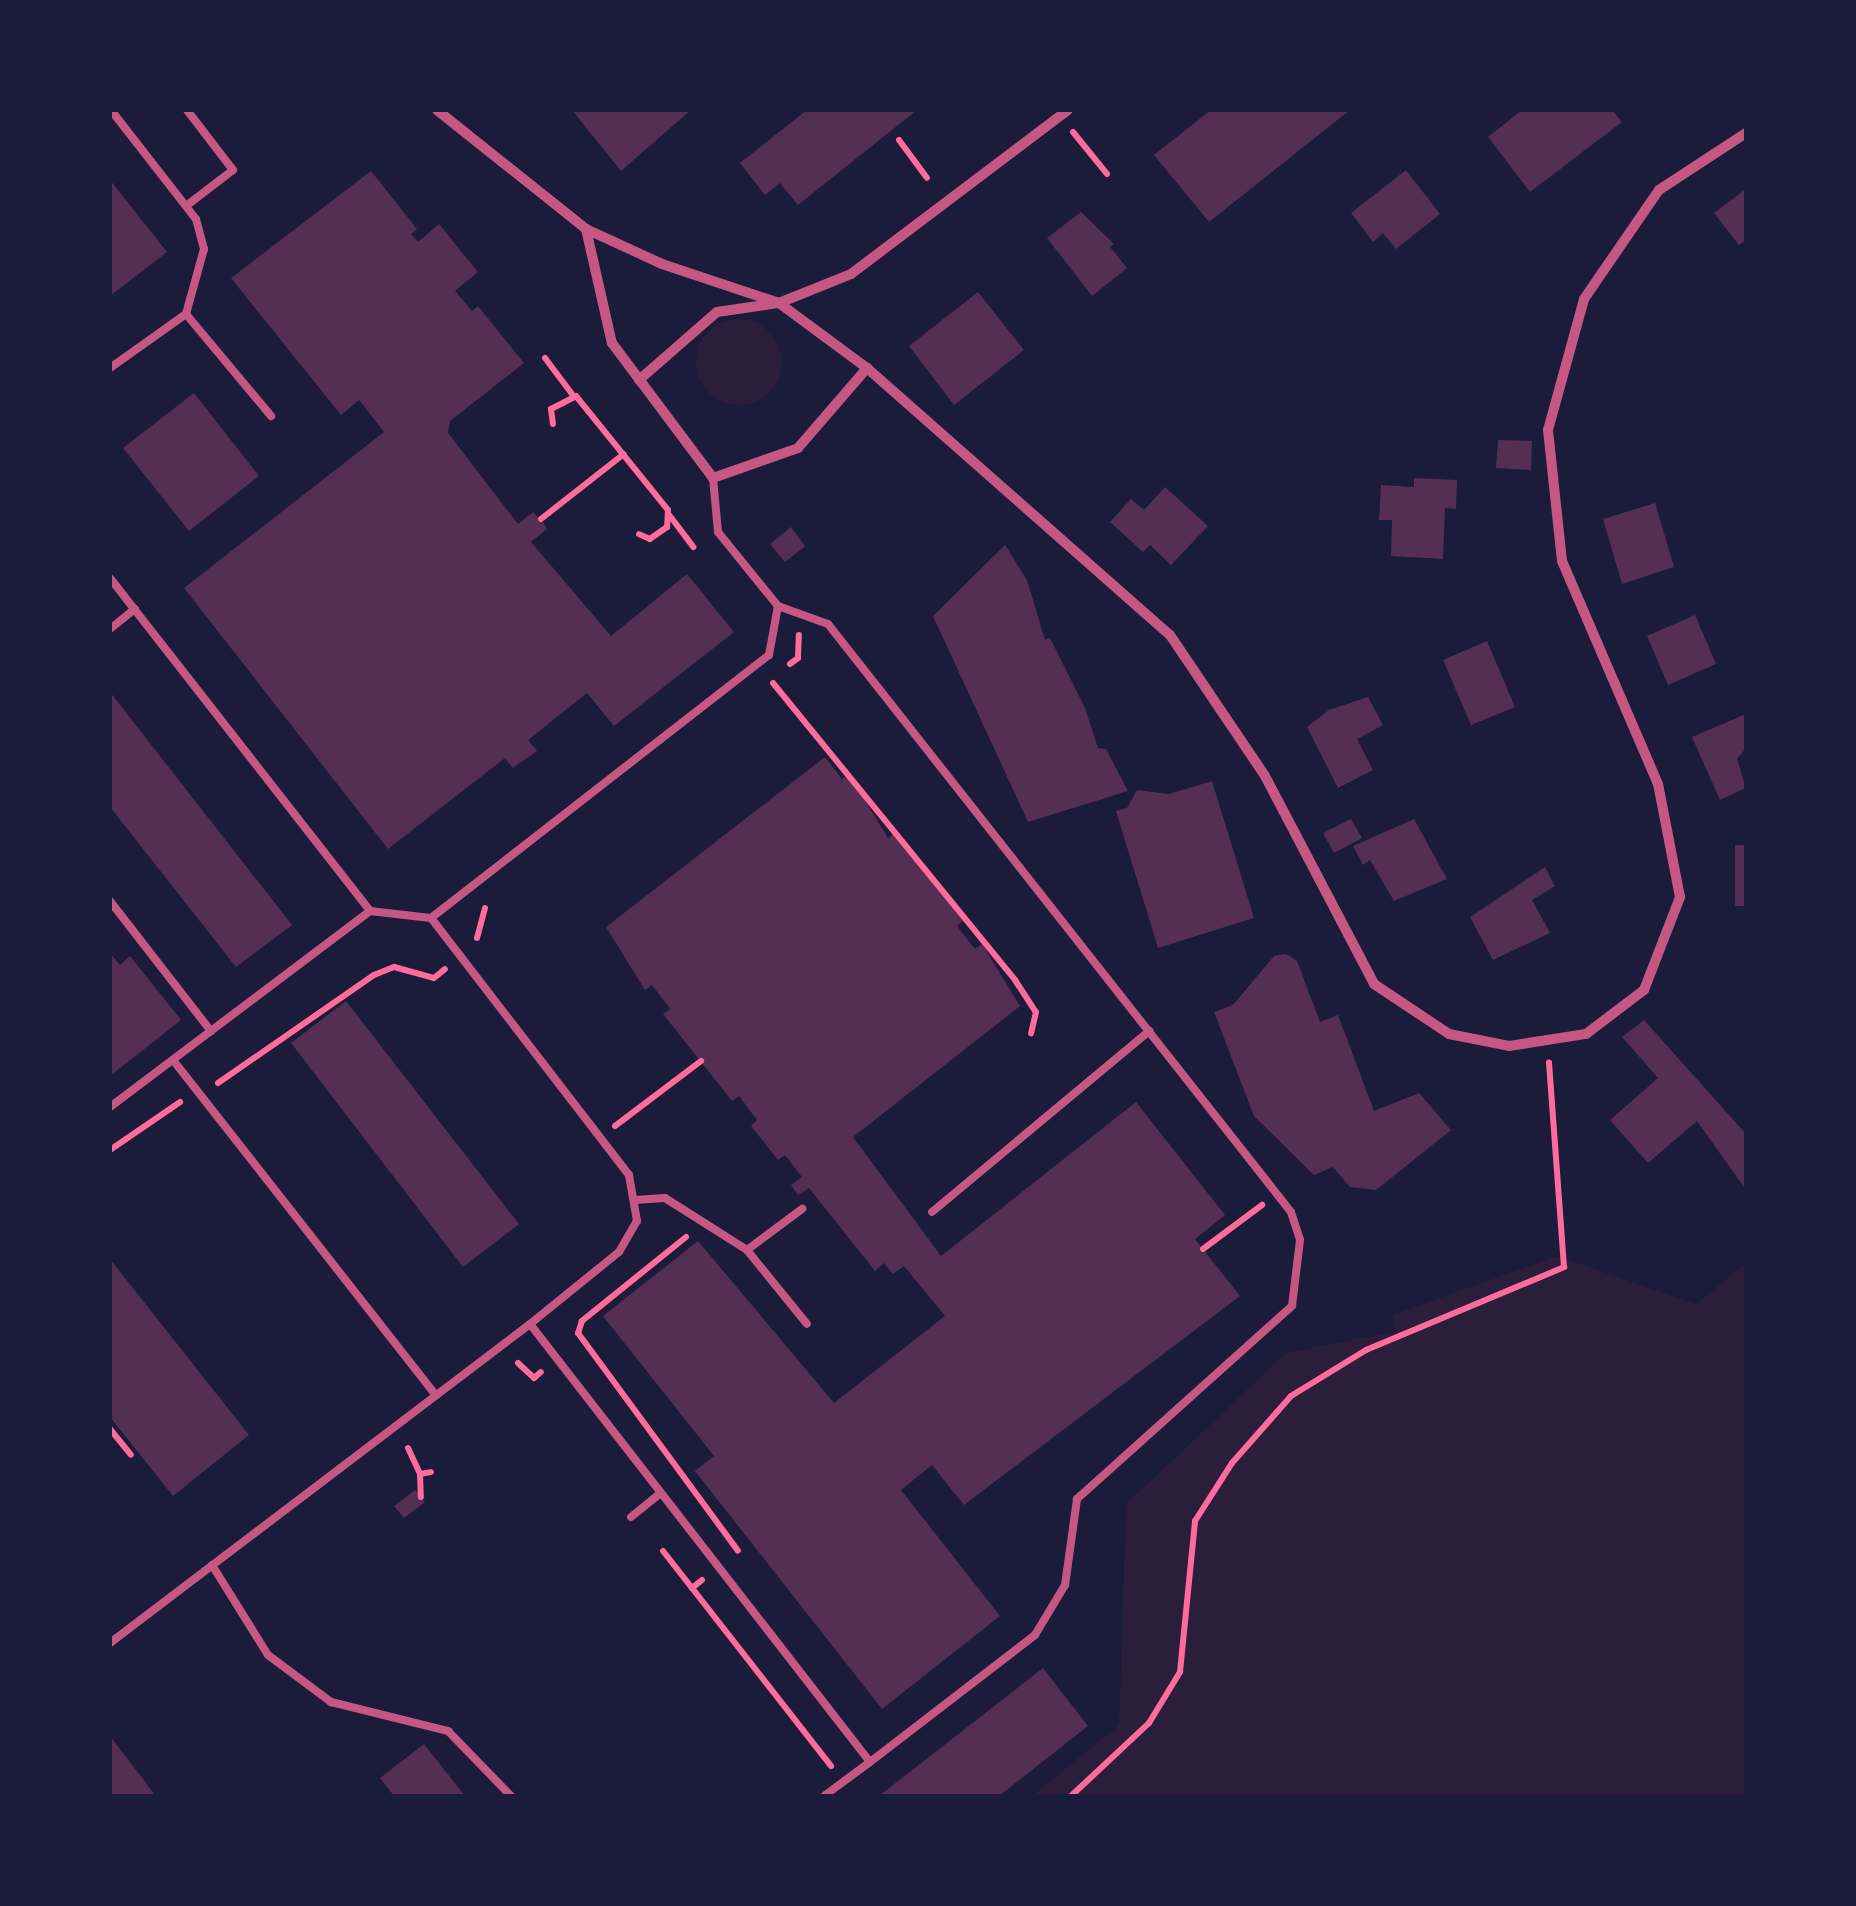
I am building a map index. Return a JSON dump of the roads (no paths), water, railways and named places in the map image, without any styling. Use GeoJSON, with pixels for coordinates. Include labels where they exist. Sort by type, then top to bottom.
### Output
{"type":"FeatureCollection","features":[{"type":"Feature","properties":{"kind":"street"},"geometry":{"type":"LineString","coordinates":[[437,110],[586,228],[662,264],[779,303],[867,368],[1170,634],[1265,776],[1374,984],[1449,1034],[1509,1046],[1586,1034],[1644,990],[1680,897],[1658,784],[1562,561],[1548,430],[1584,299],[1660,190],[1746,132]]}},
{"type":"Feature","properties":{"kind":"street"},"geometry":{"type":"LineString","coordinates":[[640,380],[717,312],[779,303],[850,274],[1064,113]]}},
{"type":"Feature","properties":{"kind":"street"},"geometry":{"type":"LineString","coordinates":[[586,228],[612,342],[713,478],[798,448],[867,368]]}},
{"type":"Feature","properties":{"kind":"lane"},"geometry":{"type":"LineString","coordinates":[[110,368],[186,314],[204,248],[186,206],[111,110]]}},
{"type":"Feature","properties":{"kind":"lane"},"geometry":{"type":"LineString","coordinates":[[186,206],[233,170],[187,110]]}},
{"type":"Feature","properties":{"kind":"lane"},"geometry":{"type":"LineString","coordinates":[[186,314],[271,416]]}},
{"type":"Feature","properties":{"kind":"lane"},"geometry":{"type":"LineString","coordinates":[[713,478],[718,532],[778,606],[828,624],[1277,1194],[1300,1240],[1292,1306],[1078,1499],[1065,1585],[1036,1635],[824,1796]]}},
{"type":"Feature","properties":{"kind":"lane"},"geometry":{"type":"LineString","coordinates":[[110,578],[370,911]]}},
{"type":"Feature","properties":{"kind":"lane"},"geometry":{"type":"LineString","coordinates":[[110,1107],[370,911],[431,918],[768,655],[778,606]]}},
{"type":"Feature","properties":{"kind":"lane"},"geometry":{"type":"LineString","coordinates":[[110,628],[135,610]]}},
{"type":"Feature","properties":{"kind":"lane"},"geometry":{"type":"LineString","coordinates":[[110,902],[211,1031]]}},
{"type":"Feature","properties":{"kind":"lane"},"geometry":{"type":"LineString","coordinates":[[110,1643],[530,1324],[619,1252],[638,1221],[629,1175],[431,918]]}},
{"type":"Feature","properties":{"kind":"lane"},"geometry":{"type":"LineString","coordinates":[[932,1212],[1149,1030]]}},
{"type":"Feature","properties":{"kind":"lane"},"geometry":{"type":"LineString","coordinates":[[173,1060],[436,1395]]}},
{"type":"Feature","properties":{"kind":"lane"},"geometry":{"type":"LineString","coordinates":[[636,1200],[665,1198],[747,1250],[807,1324]]}},
{"type":"Feature","properties":{"kind":"lane"},"geometry":{"type":"LineString","coordinates":[[747,1250],[802,1209]]}},
{"type":"Feature","properties":{"kind":"lane"},"geometry":{"type":"LineString","coordinates":[[530,1324],[870,1762]]}},
{"type":"Feature","properties":{"kind":"lane"},"geometry":{"type":"LineString","coordinates":[[631,1518],[661,1493]]}},
{"type":"Feature","properties":{"kind":"lane"},"geometry":{"type":"LineString","coordinates":[[212,1565],[268,1655],[331,1702],[448,1731],[511,1796]]}}]}
